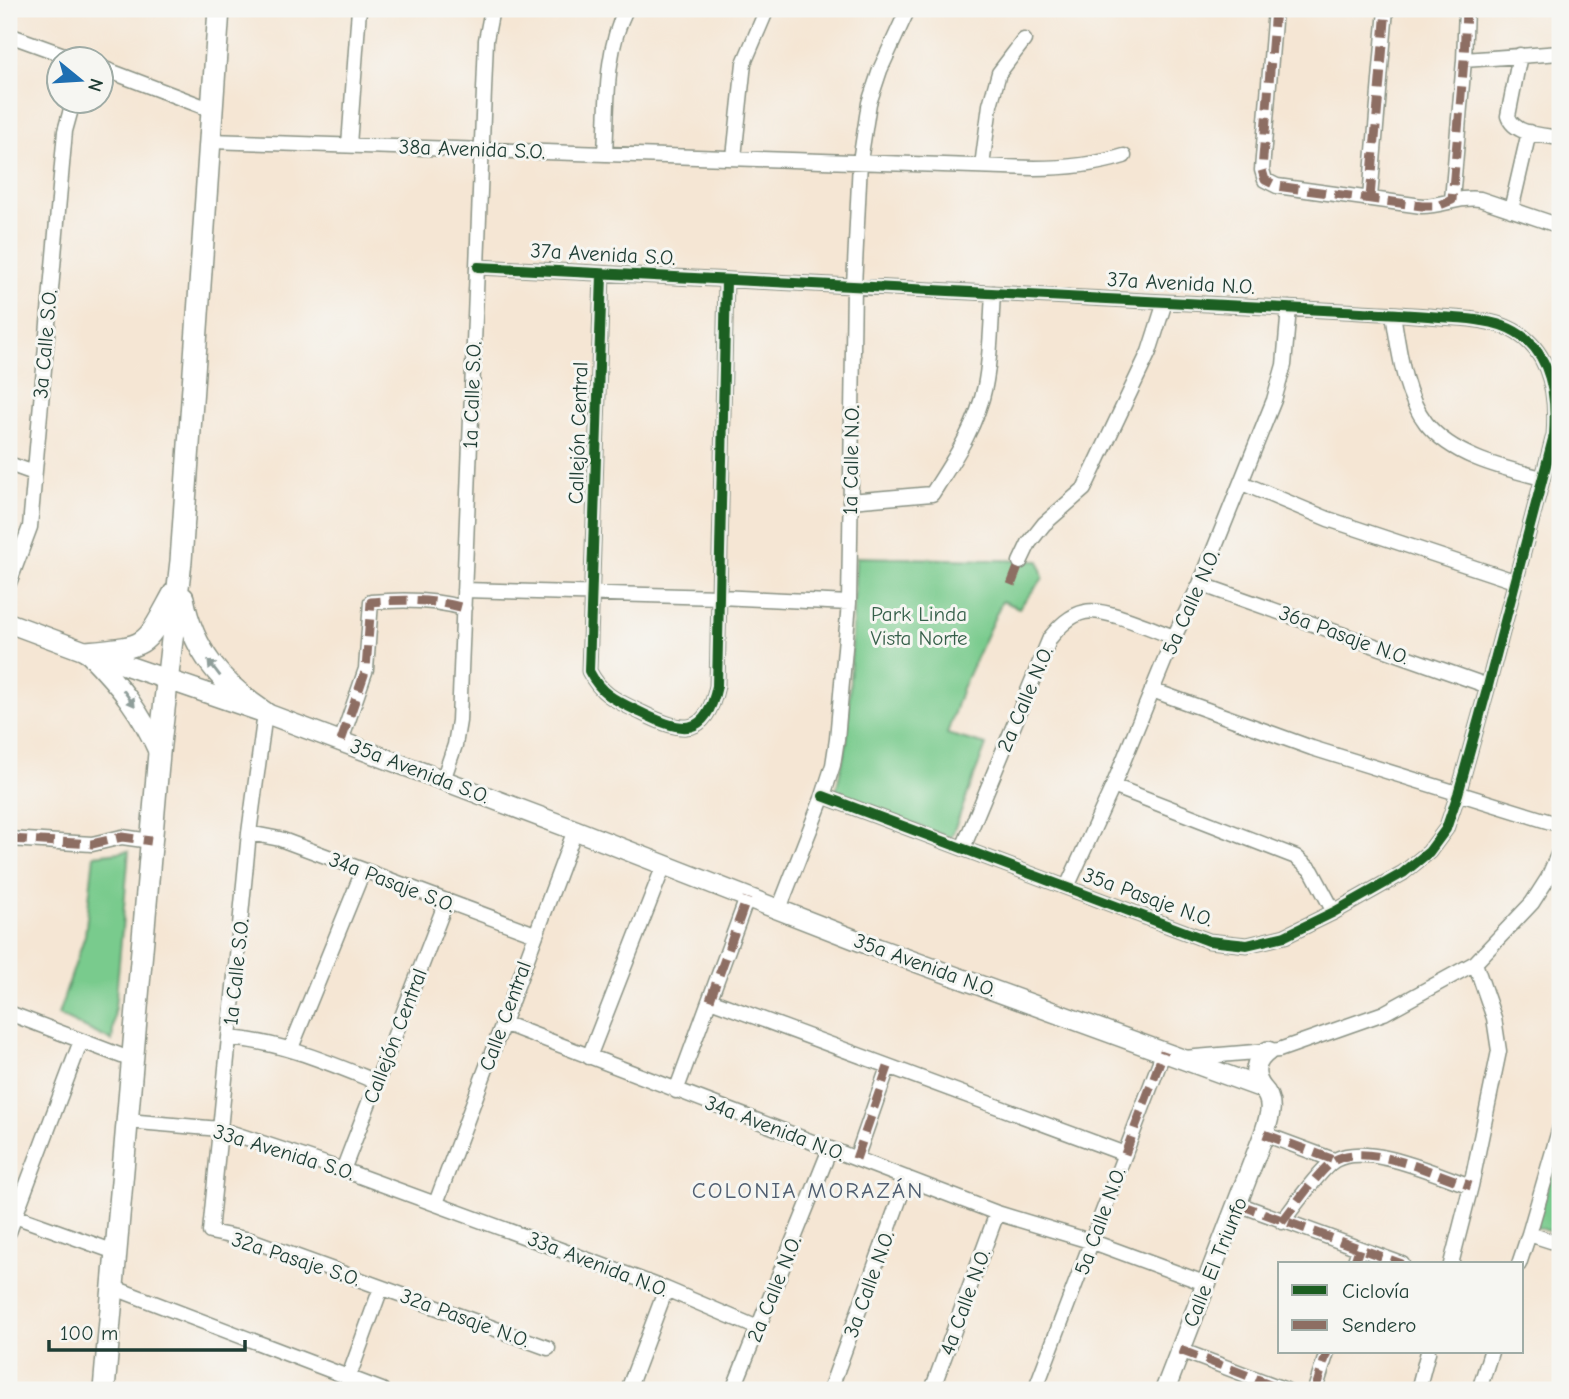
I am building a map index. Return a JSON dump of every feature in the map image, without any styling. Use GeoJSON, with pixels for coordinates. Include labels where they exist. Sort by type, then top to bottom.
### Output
{"type":"FeatureCollection","features":[{"type":"Feature","properties":{"kind":"main road"},"geometry":{"type":"LineString","coordinates":[[104,1390],[159,754],[180,582],[219,9]]}},
{"type":"Feature","properties":{"kind":"main road"},"geometry":{"type":"LineString","coordinates":[[87,652],[131,648],[142,644],[151,635],[180,582]]}},
{"type":"Feature","properties":{"kind":"main road"},"geometry":{"type":"LineString","coordinates":[[180,582],[187,621],[200,649],[218,674],[241,696],[265,713]]}},
{"type":"Feature","properties":{"kind":"main road"},"geometry":{"type":"LineString","coordinates":[[9,623],[265,713]]}},
{"type":"Feature","properties":{"kind":"main road"},"geometry":{"type":"LineString","coordinates":[[87,652],[131,700],[159,754]]}},
{"type":"Feature","properties":{"kind":"main road","name":"35a Avenida S.O."},"geometry":{"type":"LineString","coordinates":[[265,713],[575,830]]}},
{"type":"Feature","properties":{"kind":"main road","name":"35a Avenida N.O."},"geometry":{"type":"LineString","coordinates":[[575,830],[877,948],[1173,1055],[1266,1094]]}},
{"type":"Feature","properties":{"kind":"main road","name":"Calle El Triunfo"},"geometry":{"type":"LineString","coordinates":[[1165,1390],[1238,1204],[1271,1111],[1266,1094],[1255,1077],[1258,1060],[1268,1051]]}},
{"type":"Feature","properties":{"kind":"street"},"geometry":{"type":"LineString","coordinates":[[349,145],[359,9]]}},
{"type":"Feature","properties":{"kind":"street","name":"1a Calle S.O."},"geometry":{"type":"LineString","coordinates":[[443,780],[455,745],[459,721],[486,40],[492,9]]}},
{"type":"Feature","properties":{"kind":"street"},"geometry":{"type":"LineString","coordinates":[[605,153],[611,51],[626,9]]}},
{"type":"Feature","properties":{"kind":"street"},"geometry":{"type":"LineString","coordinates":[[734,157],[744,64],[767,9]]}},
{"type":"Feature","properties":{"kind":"street","name":"1a Calle N.O."},"geometry":{"type":"LineString","coordinates":[[779,909],[834,765],[849,603],[854,286],[860,161],[869,103],[880,70],[908,9]]}},
{"type":"Feature","properties":{"kind":"street"},"geometry":{"type":"LineString","coordinates":[[1275,9],[1262,170],[1265,180],[1277,186],[1422,206],[1438,206],[1466,197],[1480,199],[1560,226]]}},
{"type":"Feature","properties":{"kind":"street"},"geometry":{"type":"LineString","coordinates":[[1370,198],[1386,9]]}},
{"type":"Feature","properties":{"kind":"street"},"geometry":{"type":"LineString","coordinates":[[1452,200],[1467,9]]}},
{"type":"Feature","properties":{"kind":"street"},"geometry":{"type":"LineString","coordinates":[[9,35],[46,48]]}},
{"type":"Feature","properties":{"kind":"street"},"geometry":{"type":"LineString","coordinates":[[982,166],[990,105],[999,74],[1024,40]]}},
{"type":"Feature","properties":{"kind":"street"},"geometry":{"type":"LineString","coordinates":[[1464,61],[1560,53]]}},
{"type":"Feature","properties":{"kind":"street"},"geometry":{"type":"LineString","coordinates":[[1520,55],[1508,116],[1510,124],[1516,129],[1560,138]]}},
{"type":"Feature","properties":{"kind":"street"},"geometry":{"type":"LineString","coordinates":[[116,73],[212,110]]}},
{"type":"Feature","properties":{"kind":"street","name":"3a Calle S.O."},"geometry":{"type":"LineString","coordinates":[[9,583],[30,527],[65,131],[69,116]]}},
{"type":"Feature","properties":{"kind":"street"},"geometry":{"type":"LineString","coordinates":[[1511,210],[1529,132]]}},
{"type":"Feature","properties":{"kind":"street","name":"38a Avenida S.O."},"geometry":{"type":"LineString","coordinates":[[210,141],[1063,168],[1125,156]]}},
{"type":"Feature","properties":{"kind":"street","name":"37a Avenida S.O."},"geometry":{"type":"LineString","coordinates":[[478,267],[726,280]]}},
{"type":"Feature","properties":{"kind":"street","name":"Callejón Central"},"geometry":{"type":"LineString","coordinates":[[592,593],[602,274]]}},
{"type":"Feature","properties":{"kind":"street"},"geometry":{"type":"LineString","coordinates":[[592,593],[589,671],[597,686],[612,699],[669,726],[686,728],[704,718],[712,707],[717,686],[726,280]]}},
{"type":"Feature","properties":{"kind":"street","name":"37a Avenida N.O."},"geometry":{"type":"LineString","coordinates":[[726,280],[1393,314],[1486,321],[1509,329],[1531,344],[1544,361],[1553,384],[1556,408],[1554,435],[1514,582]]}},
{"type":"Feature","properties":{"kind":"street"},"geometry":{"type":"LineString","coordinates":[[850,502],[932,494],[955,457],[974,420],[982,397],[993,293]]}},
{"type":"Feature","properties":{"kind":"street"},"geometry":{"type":"LineString","coordinates":[[1020,562],[1029,542],[1044,524],[1084,489],[1149,352],[1165,302]]}},
{"type":"Feature","properties":{"kind":"street","name":"5a Calle N.O."},"geometry":{"type":"LineString","coordinates":[[1066,887],[1113,786],[1174,637],[1200,584],[1274,400],[1284,365],[1289,308]]}},
{"type":"Feature","properties":{"kind":"street"},"geometry":{"type":"LineString","coordinates":[[1393,314],[1413,400],[1426,423],[1470,455],[1499,467],[1542,478]]}},
{"type":"Feature","properties":{"kind":"street"},"geometry":{"type":"LineString","coordinates":[[9,464],[34,473]]}},
{"type":"Feature","properties":{"kind":"street"},"geometry":{"type":"LineString","coordinates":[[1242,483],[1328,519],[1514,582]]}},
{"type":"Feature","properties":{"kind":"street","name":"35a Pasaje N.O."},"geometry":{"type":"LineString","coordinates":[[823,796],[1209,941],[1247,945],[1285,936],[1402,873],[1429,852],[1446,829],[1488,686],[1514,582]]}},
{"type":"Feature","properties":{"kind":"street","name":"36a Pasaje N.O."},"geometry":{"type":"LineString","coordinates":[[1200,584],[1488,686]]}},
{"type":"Feature","properties":{"kind":"street"},"geometry":{"type":"LineString","coordinates":[[464,590],[849,603]]}},
{"type":"Feature","properties":{"kind":"street"},"geometry":{"type":"LineString","coordinates":[[341,741],[366,669],[370,602],[414,600],[464,608]]}},
{"type":"Feature","properties":{"kind":"street","name":"2a Calle N.O."},"geometry":{"type":"LineString","coordinates":[[963,848],[1049,638],[1064,622],[1086,611],[1110,614],[1174,637]]}},
{"type":"Feature","properties":{"kind":"street"},"geometry":{"type":"LineString","coordinates":[[1152,691],[1312,748],[1560,825]]}},
{"type":"Feature","properties":{"kind":"street","name":"1a Calle S.O."},"geometry":{"type":"LineString","coordinates":[[210,1232],[249,833],[265,713]]}},
{"type":"Feature","properties":{"kind":"street"},"geometry":{"type":"LineString","coordinates":[[1113,786],[1296,857],[1312,871],[1334,912]]}},
{"type":"Feature","properties":{"kind":"street","name":"Calle Central"},"geometry":{"type":"LineString","coordinates":[[436,1203],[575,830]]}},
{"type":"Feature","properties":{"kind":"street","name":"34a Pasaje S.O."},"geometry":{"type":"LineString","coordinates":[[249,833],[280,839],[535,934]]}},
{"type":"Feature","properties":{"kind":"street"},"geometry":{"type":"LineString","coordinates":[[9,839],[92,844],[122,837],[151,841]]}},
{"type":"Feature","properties":{"kind":"street"},"geometry":{"type":"LineString","coordinates":[[1173,1055],[1279,1051],[1384,1013],[1475,963],[1532,903],[1548,878],[1560,850]]}},
{"type":"Feature","properties":{"kind":"street"},"geometry":{"type":"LineString","coordinates":[[589,1057],[664,865]]}},
{"type":"Feature","properties":{"kind":"street"},"geometry":{"type":"LineString","coordinates":[[291,1048],[363,870]]}},
{"type":"Feature","properties":{"kind":"street"},"geometry":{"type":"LineString","coordinates":[[676,1091],[747,898]]}},
{"type":"Feature","properties":{"kind":"street","name":"Callejón Central"},"geometry":{"type":"LineString","coordinates":[[343,1170],[446,902]]}},
{"type":"Feature","properties":{"kind":"street"},"geometry":{"type":"LineString","coordinates":[[1452,1262],[1471,1186],[1499,1051],[1494,1017],[1475,963]]}},
{"type":"Feature","properties":{"kind":"street"},"geometry":{"type":"LineString","coordinates":[[710,1000],[1125,1153]]}},
{"type":"Feature","properties":{"kind":"street"},"geometry":{"type":"LineString","coordinates":[[9,1013],[132,1060]]}},
{"type":"Feature","properties":{"kind":"street","name":"34a Avenida N.O."},"geometry":{"type":"LineString","coordinates":[[503,1023],[997,1213],[1093,1242],[1207,1284]]}},
{"type":"Feature","properties":{"kind":"street"},"geometry":{"type":"LineString","coordinates":[[230,1038],[291,1048],[377,1082]]}},
{"type":"Feature","properties":{"kind":"street"},"geometry":{"type":"LineString","coordinates":[[9,1232],[12,1215],[81,1041]]}},
{"type":"Feature","properties":{"kind":"street","name":"5a Calle N.O."},"geometry":{"type":"LineString","coordinates":[[1035,1390],[1125,1153],[1173,1055]]}},
{"type":"Feature","properties":{"kind":"street"},"geometry":{"type":"LineString","coordinates":[[856,1159],[888,1067]]}},
{"type":"Feature","properties":{"kind":"street","name":"33a Avenida S.O."},"geometry":{"type":"LineString","coordinates":[[127,1121],[220,1129],[436,1203]]}},
{"type":"Feature","properties":{"kind":"street"},"geometry":{"type":"LineString","coordinates":[[1520,1262],[1555,1164],[1560,1127]]}},
{"type":"Feature","properties":{"kind":"street"},"geometry":{"type":"LineString","coordinates":[[1264,1134],[1334,1160],[1353,1155],[1376,1155],[1471,1186]]}},
{"type":"Feature","properties":{"kind":"street","name":"2a Calle N.O."},"geometry":{"type":"LineString","coordinates":[[733,1390],[830,1149]]}},
{"type":"Feature","properties":{"kind":"street"},"geometry":{"type":"LineString","coordinates":[[1282,1222],[1334,1160]]}},
{"type":"Feature","properties":{"kind":"street","name":"3a Calle N.O."},"geometry":{"type":"LineString","coordinates":[[831,1390],[908,1178]]}},
{"type":"Feature","properties":{"kind":"street","name":"33a Avenida N.O."},"geometry":{"type":"LineString","coordinates":[[436,1203],[666,1289],[758,1328]]}},
{"type":"Feature","properties":{"kind":"street"},"geometry":{"type":"LineString","coordinates":[[1238,1204],[1396,1262]]}},
{"type":"Feature","properties":{"kind":"street","name":"4a Calle N.O."},"geometry":{"type":"LineString","coordinates":[[932,1390],[997,1213]]}},
{"type":"Feature","properties":{"kind":"street"},"geometry":{"type":"LineString","coordinates":[[12,1215],[115,1252]]}},
{"type":"Feature","properties":{"kind":"street","name":"32a Pasaje S.O."},"geometry":{"type":"LineString","coordinates":[[210,1232],[251,1240],[381,1288]]}},
{"type":"Feature","properties":{"kind":"street"},"geometry":{"type":"LineString","coordinates":[[1529,1234],[1560,1244]]}},
{"type":"Feature","properties":{"kind":"street"},"geometry":{"type":"LineString","coordinates":[[1355,1262],[1359,1249]]}},
{"type":"Feature","properties":{"kind":"street"},"geometry":{"type":"LineString","coordinates":[[112,1287],[346,1384],[382,1390]]}},
{"type":"Feature","properties":{"kind":"street"},"geometry":{"type":"LineString","coordinates":[[346,1384],[381,1288]]}},
{"type":"Feature","properties":{"kind":"street","name":"32a Pasaje N.O."},"geometry":{"type":"LineString","coordinates":[[381,1288],[548,1348]]}},
{"type":"Feature","properties":{"kind":"street"},"geometry":{"type":"LineString","coordinates":[[628,1390],[666,1289]]}},
{"type":"Feature","properties":{"kind":"street"},"geometry":{"type":"LineString","coordinates":[[1180,1350],[1286,1390]]}},
{"type":"Feature","properties":{"kind":"street"},"geometry":{"type":"LineString","coordinates":[[1315,1390],[1326,1354]]}},
{"type":"Feature","properties":{"kind":"street"},"geometry":{"type":"LineString","coordinates":[[1418,1390],[1427,1354]]}},
{"type":"Feature","properties":{"kind":"street"},"geometry":{"type":"LineString","coordinates":[[1479,1390],[1490,1354]]}},
{"type":"Feature","properties":{"kind":"green space","name":"Park Linda Vista Norte"},"geometry":{"type":"Polygon","coordinates":[[[856,557],[1039,561],[1043,578],[1019,608],[1002,601],[962,688],[947,734],[986,745],[951,838],[835,795],[847,741],[856,557]]]}},
{"type":"Feature","properties":{"kind":"green space"},"geometry":{"type":"Polygon","coordinates":[[[129,851],[112,1041],[58,1015],[85,935],[94,855],[129,851]]]}},
{"type":"Feature","properties":{"kind":"green space"},"geometry":{"type":"Polygon","coordinates":[[[1553,1168],[1560,1170],[1560,1235],[1536,1227],[1553,1168]]]}},
{"type":"Feature","properties":{"kind":"marked path"},"geometry":{"type":"LineString","coordinates":[[1275,9],[1262,170],[1265,180],[1277,186],[1422,206],[1438,206],[1452,200],[1466,9]]}},
{"type":"Feature","properties":{"kind":"marked path"},"geometry":{"type":"LineString","coordinates":[[1370,198],[1386,9]]}},
{"type":"Feature","properties":{"kind":"marked path"},"geometry":{"type":"LineString","coordinates":[[1011,585],[1020,562]]}},
{"type":"Feature","properties":{"kind":"marked path"},"geometry":{"type":"LineString","coordinates":[[341,741],[366,669],[371,602],[418,600],[464,608]]}},
{"type":"Feature","properties":{"kind":"marked path"},"geometry":{"type":"LineString","coordinates":[[9,839],[92,844],[122,837],[151,841]]}},
{"type":"Feature","properties":{"kind":"marked path"},"geometry":{"type":"LineString","coordinates":[[710,1000],[747,898]]}},
{"type":"Feature","properties":{"kind":"marked path"},"geometry":{"type":"LineString","coordinates":[[1125,1154],[1164,1051]]}},
{"type":"Feature","properties":{"kind":"marked path"},"geometry":{"type":"LineString","coordinates":[[856,1159],[888,1067]]}},
{"type":"Feature","properties":{"kind":"marked path"},"geometry":{"type":"LineString","coordinates":[[1264,1134],[1334,1160]]}},
{"type":"Feature","properties":{"kind":"marked path"},"geometry":{"type":"LineString","coordinates":[[1282,1222],[1329,1164],[1349,1155],[1384,1157],[1471,1186]]}},
{"type":"Feature","properties":{"kind":"marked path"},"geometry":{"type":"LineString","coordinates":[[1238,1204],[1397,1262]]}},
{"type":"Feature","properties":{"kind":"marked path"},"geometry":{"type":"LineString","coordinates":[[1355,1262],[1359,1249]]}},
{"type":"Feature","properties":{"kind":"marked path"},"geometry":{"type":"LineString","coordinates":[[1180,1350],[1286,1390]]}},
{"type":"Feature","properties":{"kind":"marked path"},"geometry":{"type":"LineString","coordinates":[[1315,1390],[1326,1354]]}},
{"type":"Feature","properties":{"kind":"cycle path"},"geometry":{"type":"LineString","coordinates":[[478,267],[1467,319],[1504,326],[1521,335],[1534,347],[1550,378],[1555,415],[1554,435],[1488,686],[1446,829],[1429,852],[1403,873],[1285,936],[1247,945],[1209,941],[823,796]]}},
{"type":"Feature","properties":{"kind":"cycle path"},"geometry":{"type":"LineString","coordinates":[[602,274],[589,671],[599,686],[618,701],[656,720],[680,727],[699,723],[712,703],[717,686],[726,280]]}},
{"type":"Feature","properties":{"kind":"district","name":"COLONIA MORAZÁN"},"geometry":{"type":"Point","coordinates":[808,1190]}}]}
